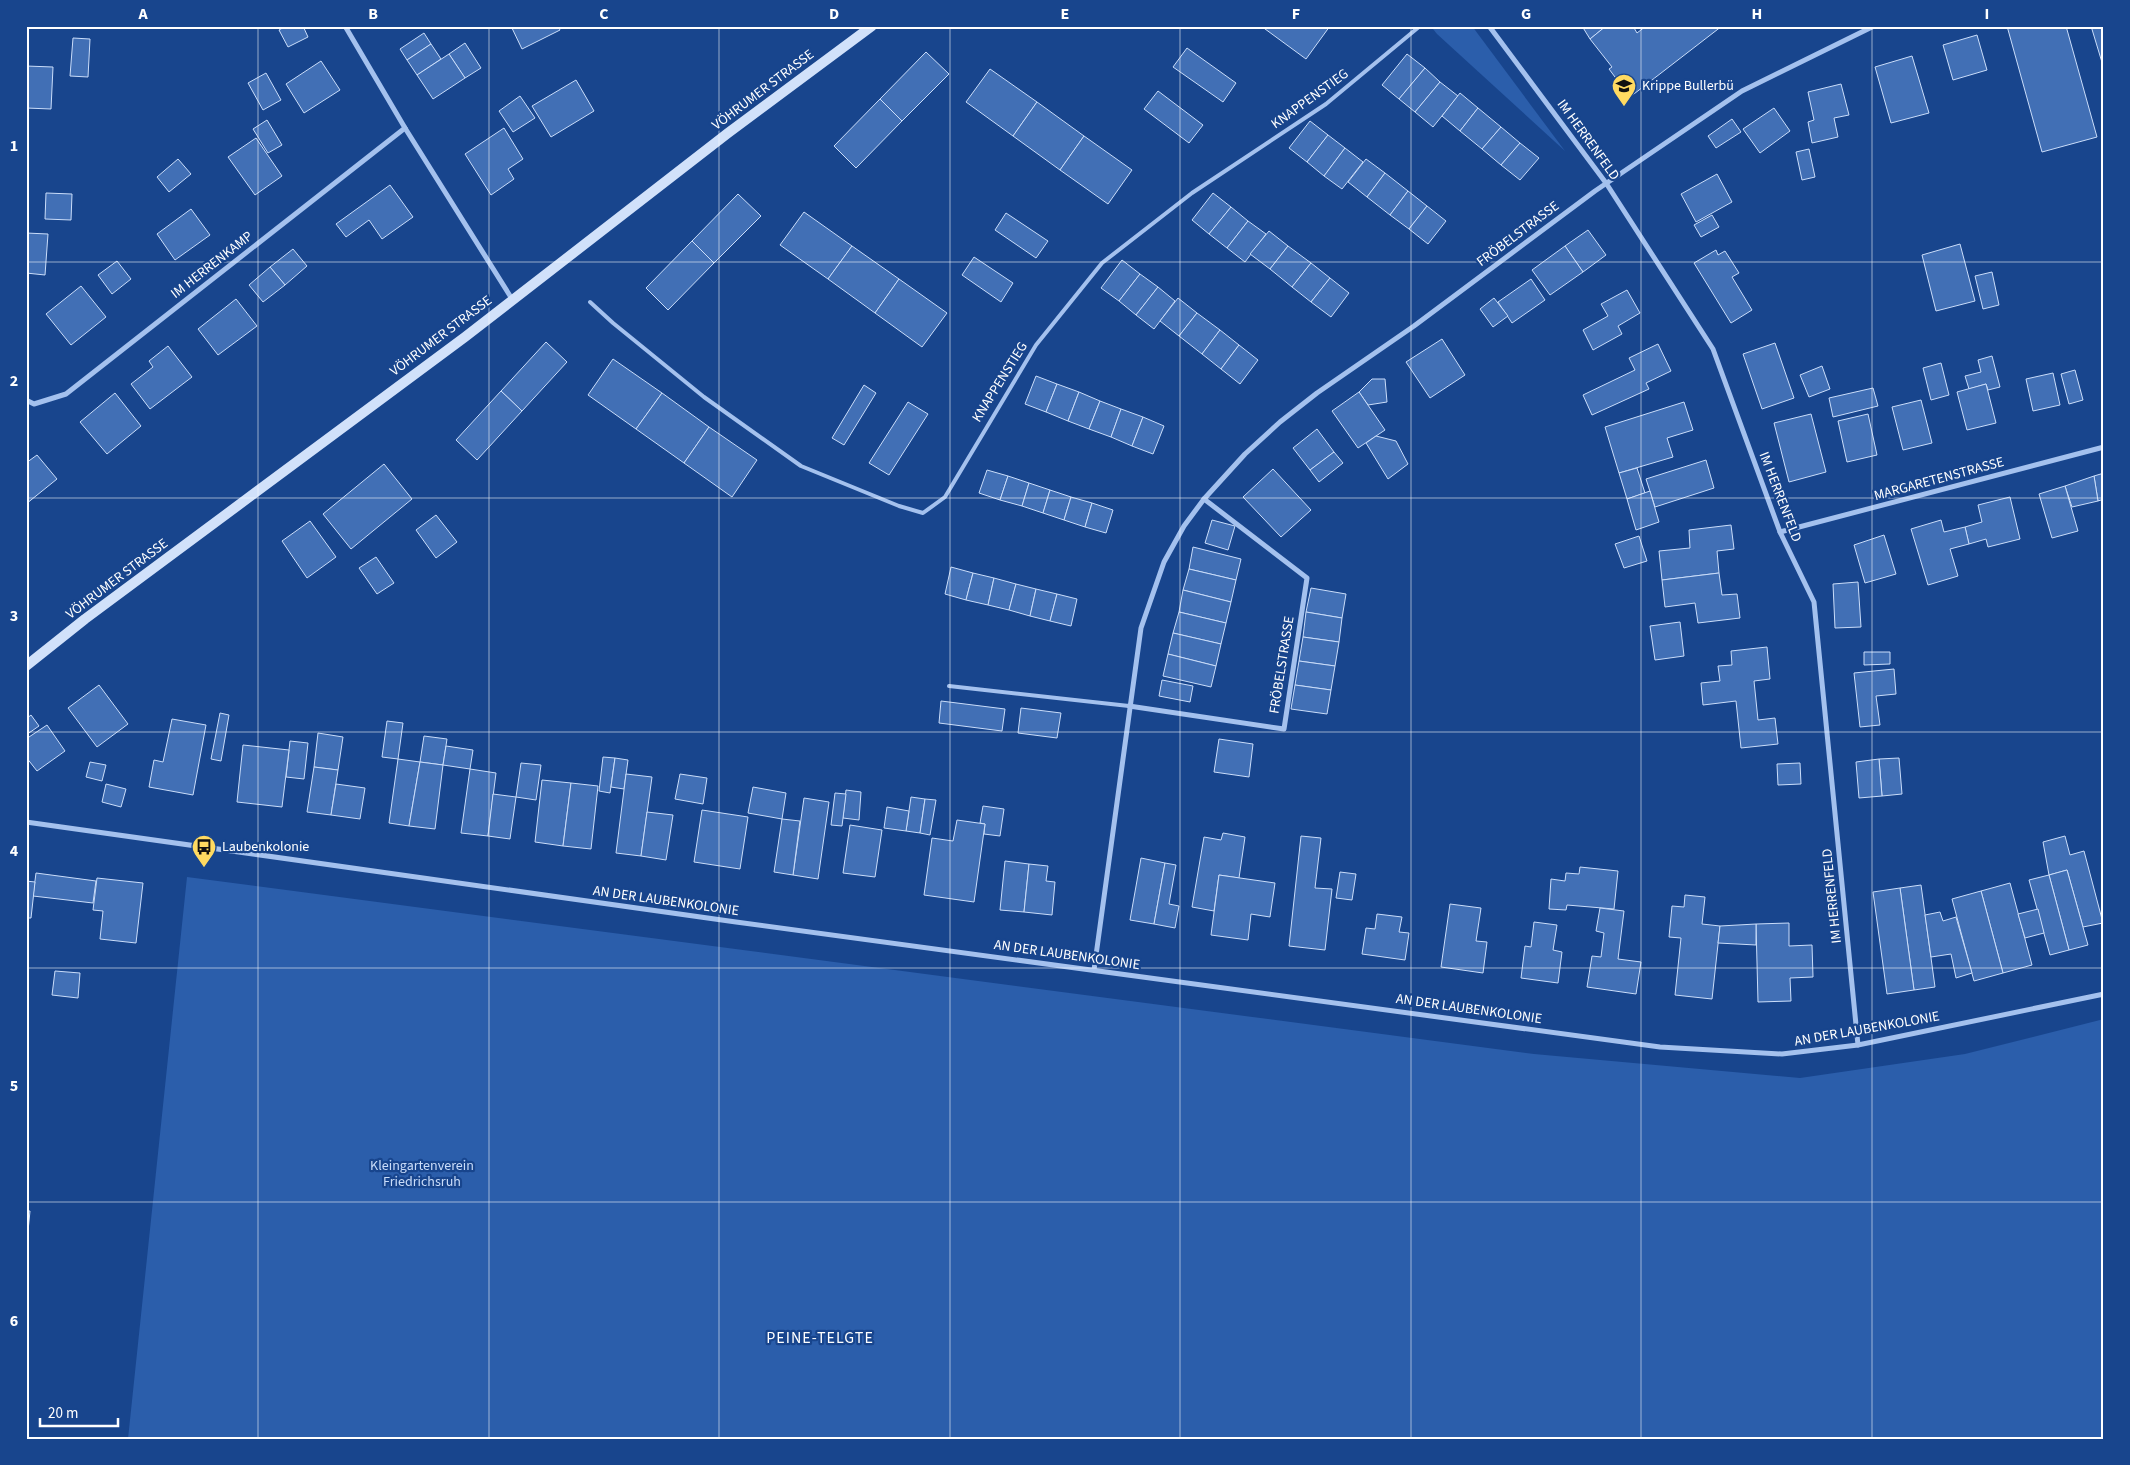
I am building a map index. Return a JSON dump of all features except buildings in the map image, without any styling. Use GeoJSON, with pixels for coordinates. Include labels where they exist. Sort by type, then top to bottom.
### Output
{"type":"FeatureCollection","features":[{"type":"Feature","properties":{"kind":"main road","name":"VÖHRUMER STRASSE"},"geometry":{"type":"LineString","coordinates":[[26,666],[85,619],[449,349],[728,133],[872,26]]}},
{"type":"Feature","properties":{"kind":"street"},"geometry":{"type":"LineString","coordinates":[[345,26],[404,128],[512,299]]}},
{"type":"Feature","properties":{"kind":"street","name":"IM HERRENFELD"},"geometry":{"type":"LineString","coordinates":[[1489,26],[1606,183],[1713,349],[1780,532],[1814,602],[1858,1045]]}},
{"type":"Feature","properties":{"kind":"street","name":"FRÖBELSTRASSE"},"geometry":{"type":"LineString","coordinates":[[1094,970],[1141,628],[1164,562],[1184,526],[1204,499],[1245,454],[1295,410],[1414,326],[1606,183],[1742,90],[1874,26]]}},
{"type":"Feature","properties":{"kind":"street","name":"IM HERRENKAMP"},"geometry":{"type":"LineString","coordinates":[[26,400],[34,404],[66,394],[404,128]]}},
{"type":"Feature","properties":{"kind":"street","name":"MARGARETENSTRASSE"},"geometry":{"type":"LineString","coordinates":[[1780,532],[2104,448]]}},
{"type":"Feature","properties":{"kind":"street","name":"FRÖBELSTRASSE"},"geometry":{"type":"LineString","coordinates":[[1129,706],[1284,728],[1307,578],[1204,499]]}},
{"type":"Feature","properties":{"kind":"street","name":"AN DER LAUBENKOLONIE"},"geometry":{"type":"LineString","coordinates":[[26,822],[1094,970],[1660,1046],[1782,1054],[1858,1045],[2104,994]]}},
{"type":"Feature","properties":{"kind":"lane","name":"KNAPPENSTIEG"},"geometry":{"type":"LineString","coordinates":[[590,302],[704,397],[800,466],[899,506],[923,513],[945,497],[1036,345],[1102,263],[1192,193],[1326,104],[1420,26]]}},
{"type":"Feature","properties":{"kind":"lane"},"geometry":{"type":"LineString","coordinates":[[949,686],[1129,706]]}},
{"type":"Feature","properties":{"kind":"green space"},"geometry":{"type":"Polygon","coordinates":[[[1433,26],[1472,26],[1565,151],[1437,34],[1433,26]]]}},
{"type":"Feature","properties":{"kind":"green space","name":"Kleingartenverein Friedrichsruh"},"geometry":{"type":"Polygon","coordinates":[[[187,877],[1534,1054],[1800,1078],[1965,1054],[2104,1019],[2104,1439],[128,1439],[187,877]]]}},
{"type":"Feature","properties":{"kind":"place","name":"Krippe Bullerbü"},"geometry":{"type":"Point","coordinates":[1624,107]}},
{"type":"Feature","properties":{"kind":"place","name":"Laubenkolonie"},"geometry":{"type":"Point","coordinates":[204,868]}},
{"type":"Feature","properties":{"kind":"district","name":"PEINE-TELGTE"},"geometry":{"type":"Point","coordinates":[820,1338]}}]}
